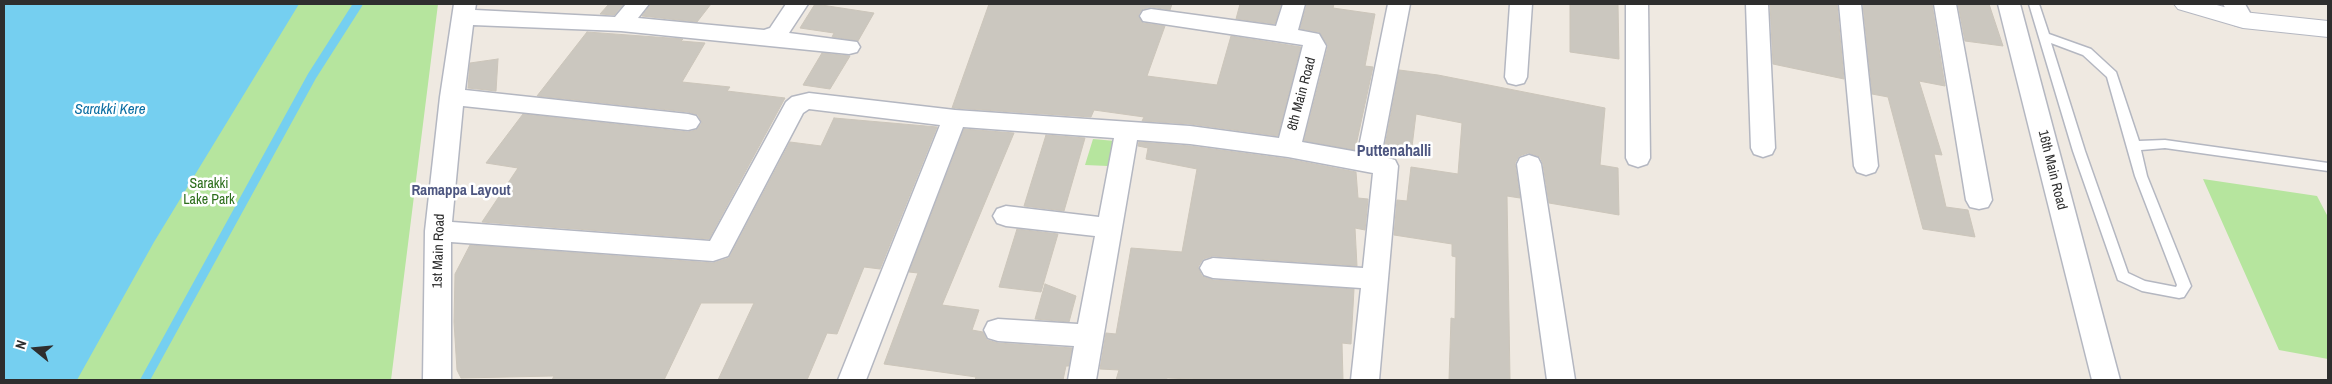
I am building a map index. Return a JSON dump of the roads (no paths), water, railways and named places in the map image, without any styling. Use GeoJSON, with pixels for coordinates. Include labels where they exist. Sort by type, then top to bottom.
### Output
{"type":"FeatureCollection","features":[{"type":"Feature","properties":{"kind":"main road"},"geometry":{"type":"LineString","coordinates":[[2186,4],[2328,29]]}},
{"type":"Feature","properties":{"kind":"street"},"geometry":{"type":"LineString","coordinates":[[621,24],[638,4]]}},
{"type":"Feature","properties":{"kind":"street"},"geometry":{"type":"LineString","coordinates":[[767,38],[778,33],[797,4]]}},
{"type":"Feature","properties":{"kind":"street"},"geometry":{"type":"LineString","coordinates":[[1151,16],[1285,35],[1294,4]]}},
{"type":"Feature","properties":{"kind":"street"},"geometry":{"type":"LineString","coordinates":[[1368,163],[1399,4]]}},
{"type":"Feature","properties":{"kind":"street"},"geometry":{"type":"LineString","coordinates":[[1516,76],[1521,4]]}},
{"type":"Feature","properties":{"kind":"street"},"geometry":{"type":"LineString","coordinates":[[1637,4],[1638,158]]}},
{"type":"Feature","properties":{"kind":"street"},"geometry":{"type":"LineString","coordinates":[[1757,4],[1763,148]]}},
{"type":"Feature","properties":{"kind":"street"},"geometry":{"type":"LineString","coordinates":[[1850,4],[1866,166]]}},
{"type":"Feature","properties":{"kind":"street"},"geometry":{"type":"LineString","coordinates":[[1945,4],[1979,200]]}},
{"type":"Feature","properties":{"kind":"street","name":"16th Main Road"},"geometry":{"type":"LineString","coordinates":[[2009,4],[2106,380]]}},
{"type":"Feature","properties":{"kind":"street"},"geometry":{"type":"LineString","coordinates":[[463,10],[849,47]]}},
{"type":"Feature","properties":{"kind":"street","name":"1st Main Road"},"geometry":{"type":"LineString","coordinates":[[437,380],[438,231],[463,10]]}},
{"type":"Feature","properties":{"kind":"street","name":"8th Main Road"},"geometry":{"type":"LineString","coordinates":[[1285,35],[1311,39],[1315,46],[1288,148]]}},
{"type":"Feature","properties":{"kind":"street"},"geometry":{"type":"LineString","coordinates":[[452,97],[688,122]]}},
{"type":"Feature","properties":{"kind":"street"},"geometry":{"type":"LineString","coordinates":[[438,231],[713,251],[723,245],[794,108],[800,103],[809,101],[956,118],[1190,135],[1288,148],[1386,166],[1365,380]]}},
{"type":"Feature","properties":{"kind":"street"},"geometry":{"type":"LineString","coordinates":[[852,380],[956,118]]}},
{"type":"Feature","properties":{"kind":"street"},"geometry":{"type":"LineString","coordinates":[[1082,380],[1127,130]]}},
{"type":"Feature","properties":{"kind":"street"},"geometry":{"type":"LineString","coordinates":[[1530,164],[1561,380]]}},
{"type":"Feature","properties":{"kind":"street"},"geometry":{"type":"LineString","coordinates":[[1006,216],[1110,228]]}},
{"type":"Feature","properties":{"kind":"street"},"geometry":{"type":"LineString","coordinates":[[1213,268],[1375,279]]}},
{"type":"Feature","properties":{"kind":"street"},"geometry":{"type":"LineString","coordinates":[[998,330],[1089,336]]}},
{"type":"Feature","properties":{"kind":"lane"},"geometry":{"type":"LineString","coordinates":[[2034,4],[2079,151],[2123,276],[2142,286],[2179,293],[2184,286],[2141,176],[2134,146],[2112,75],[2087,52],[2044,36]]}},
{"type":"Feature","properties":{"kind":"lane"},"geometry":{"type":"LineString","coordinates":[[2134,146],[2165,144],[2328,167]]}},
{"type":"Feature","properties":{"kind":"water","name":"Sarakki Kere"},"geometry":{"type":"Polygon","coordinates":[[[4,4],[299,4],[154,242],[77,380],[4,380],[4,4]]]}},
{"type":"Feature","properties":{"kind":"waterway"},"geometry":{"type":"LineString","coordinates":[[145,380],[312,76],[358,4]]}},
{"type":"Feature","properties":{"kind":"district","name":"Puttenahalli"},"geometry":{"type":"Point","coordinates":[1394,152]}},
{"type":"Feature","properties":{"kind":"district","name":"Ramappa Layout"},"geometry":{"type":"Point","coordinates":[461,191]}},
{"type":"Feature","properties":{"kind":"park label","name":"Sarakki Lake Park"},"geometry":{"type":"Point","coordinates":[209,192]}}]}
